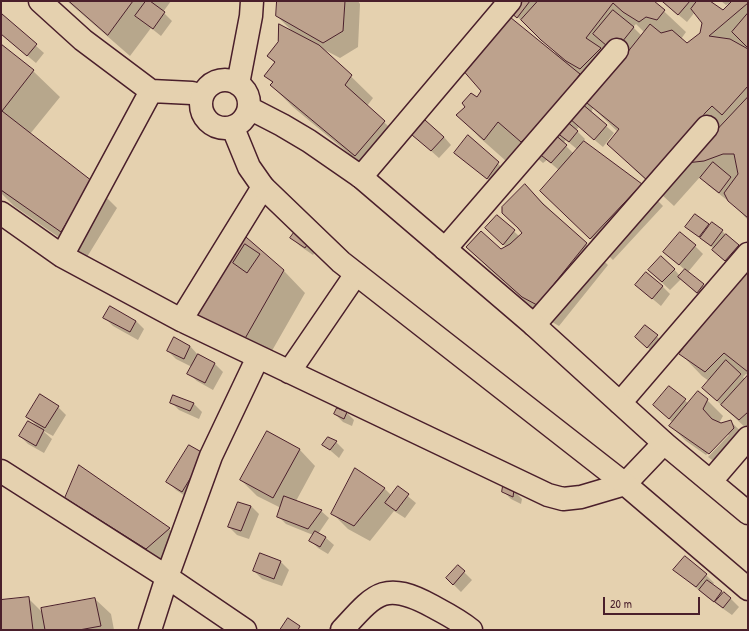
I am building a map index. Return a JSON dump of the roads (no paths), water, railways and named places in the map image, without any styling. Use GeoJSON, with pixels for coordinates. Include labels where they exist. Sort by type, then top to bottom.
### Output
{"type":"FeatureCollection","features":[{"type":"Feature","properties":{"kind":"street"},"geometry":{"type":"LineString","coordinates":[[40,1],[83,40],[151,91],[192,93],[201,96]]}},
{"type":"Feature","properties":{"kind":"street"},"geometry":{"type":"LineString","coordinates":[[238,84],[251,16],[252,1]]}},
{"type":"Feature","properties":{"kind":"street"},"geometry":{"type":"LineString","coordinates":[[361,177],[510,1]]}},
{"type":"Feature","properties":{"kind":"street"},"geometry":{"type":"LineString","coordinates":[[445,249],[617,50]]}},
{"type":"Feature","properties":{"kind":"street"},"geometry":{"type":"LineString","coordinates":[[221,80],[230,80],[238,84],[245,90],[249,98],[249,108],[246,116],[233,128],[223,129],[215,127],[207,122],[202,114],[200,106],[201,96],[206,89],[212,83],[221,80]]}},
{"type":"Feature","properties":{"kind":"street"},"geometry":{"type":"LineString","coordinates":[[62,256],[151,91]]}},
{"type":"Feature","properties":{"kind":"street"},"geometry":{"type":"LineString","coordinates":[[249,108],[309,141],[361,177],[534,325],[664,443],[748,513]]}},
{"type":"Feature","properties":{"kind":"street"},"geometry":{"type":"LineString","coordinates":[[534,325],[707,127]]}},
{"type":"Feature","properties":{"kind":"street"},"geometry":{"type":"LineString","coordinates":[[233,128],[249,167],[263,188],[341,262],[625,484],[748,589]]}},
{"type":"Feature","properties":{"kind":"street"},"geometry":{"type":"LineString","coordinates":[[181,320],[263,188]]}},
{"type":"Feature","properties":{"kind":"street"},"geometry":{"type":"LineString","coordinates":[[1,213],[62,256],[181,320],[548,495],[563,499],[581,497],[625,484],[664,443]]}},
{"type":"Feature","properties":{"kind":"street"},"geometry":{"type":"LineString","coordinates":[[620,403],[748,254]]}},
{"type":"Feature","properties":{"kind":"street"},"geometry":{"type":"LineString","coordinates":[[289,372],[356,274]]}},
{"type":"Feature","properties":{"kind":"street"},"geometry":{"type":"LineString","coordinates":[[150,630],[167,577],[211,456],[258,357]]}},
{"type":"Feature","properties":{"kind":"street"},"geometry":{"type":"LineString","coordinates":[[711,482],[748,438]]}},
{"type":"Feature","properties":{"kind":"street"},"geometry":{"type":"LineString","coordinates":[[1,471],[167,577],[245,630]]}},
{"type":"Feature","properties":{"kind":"street"},"geometry":{"type":"LineString","coordinates":[[342,630],[365,605],[376,597],[392,592],[403,592],[429,604],[464,624],[471,630]]}}]}
